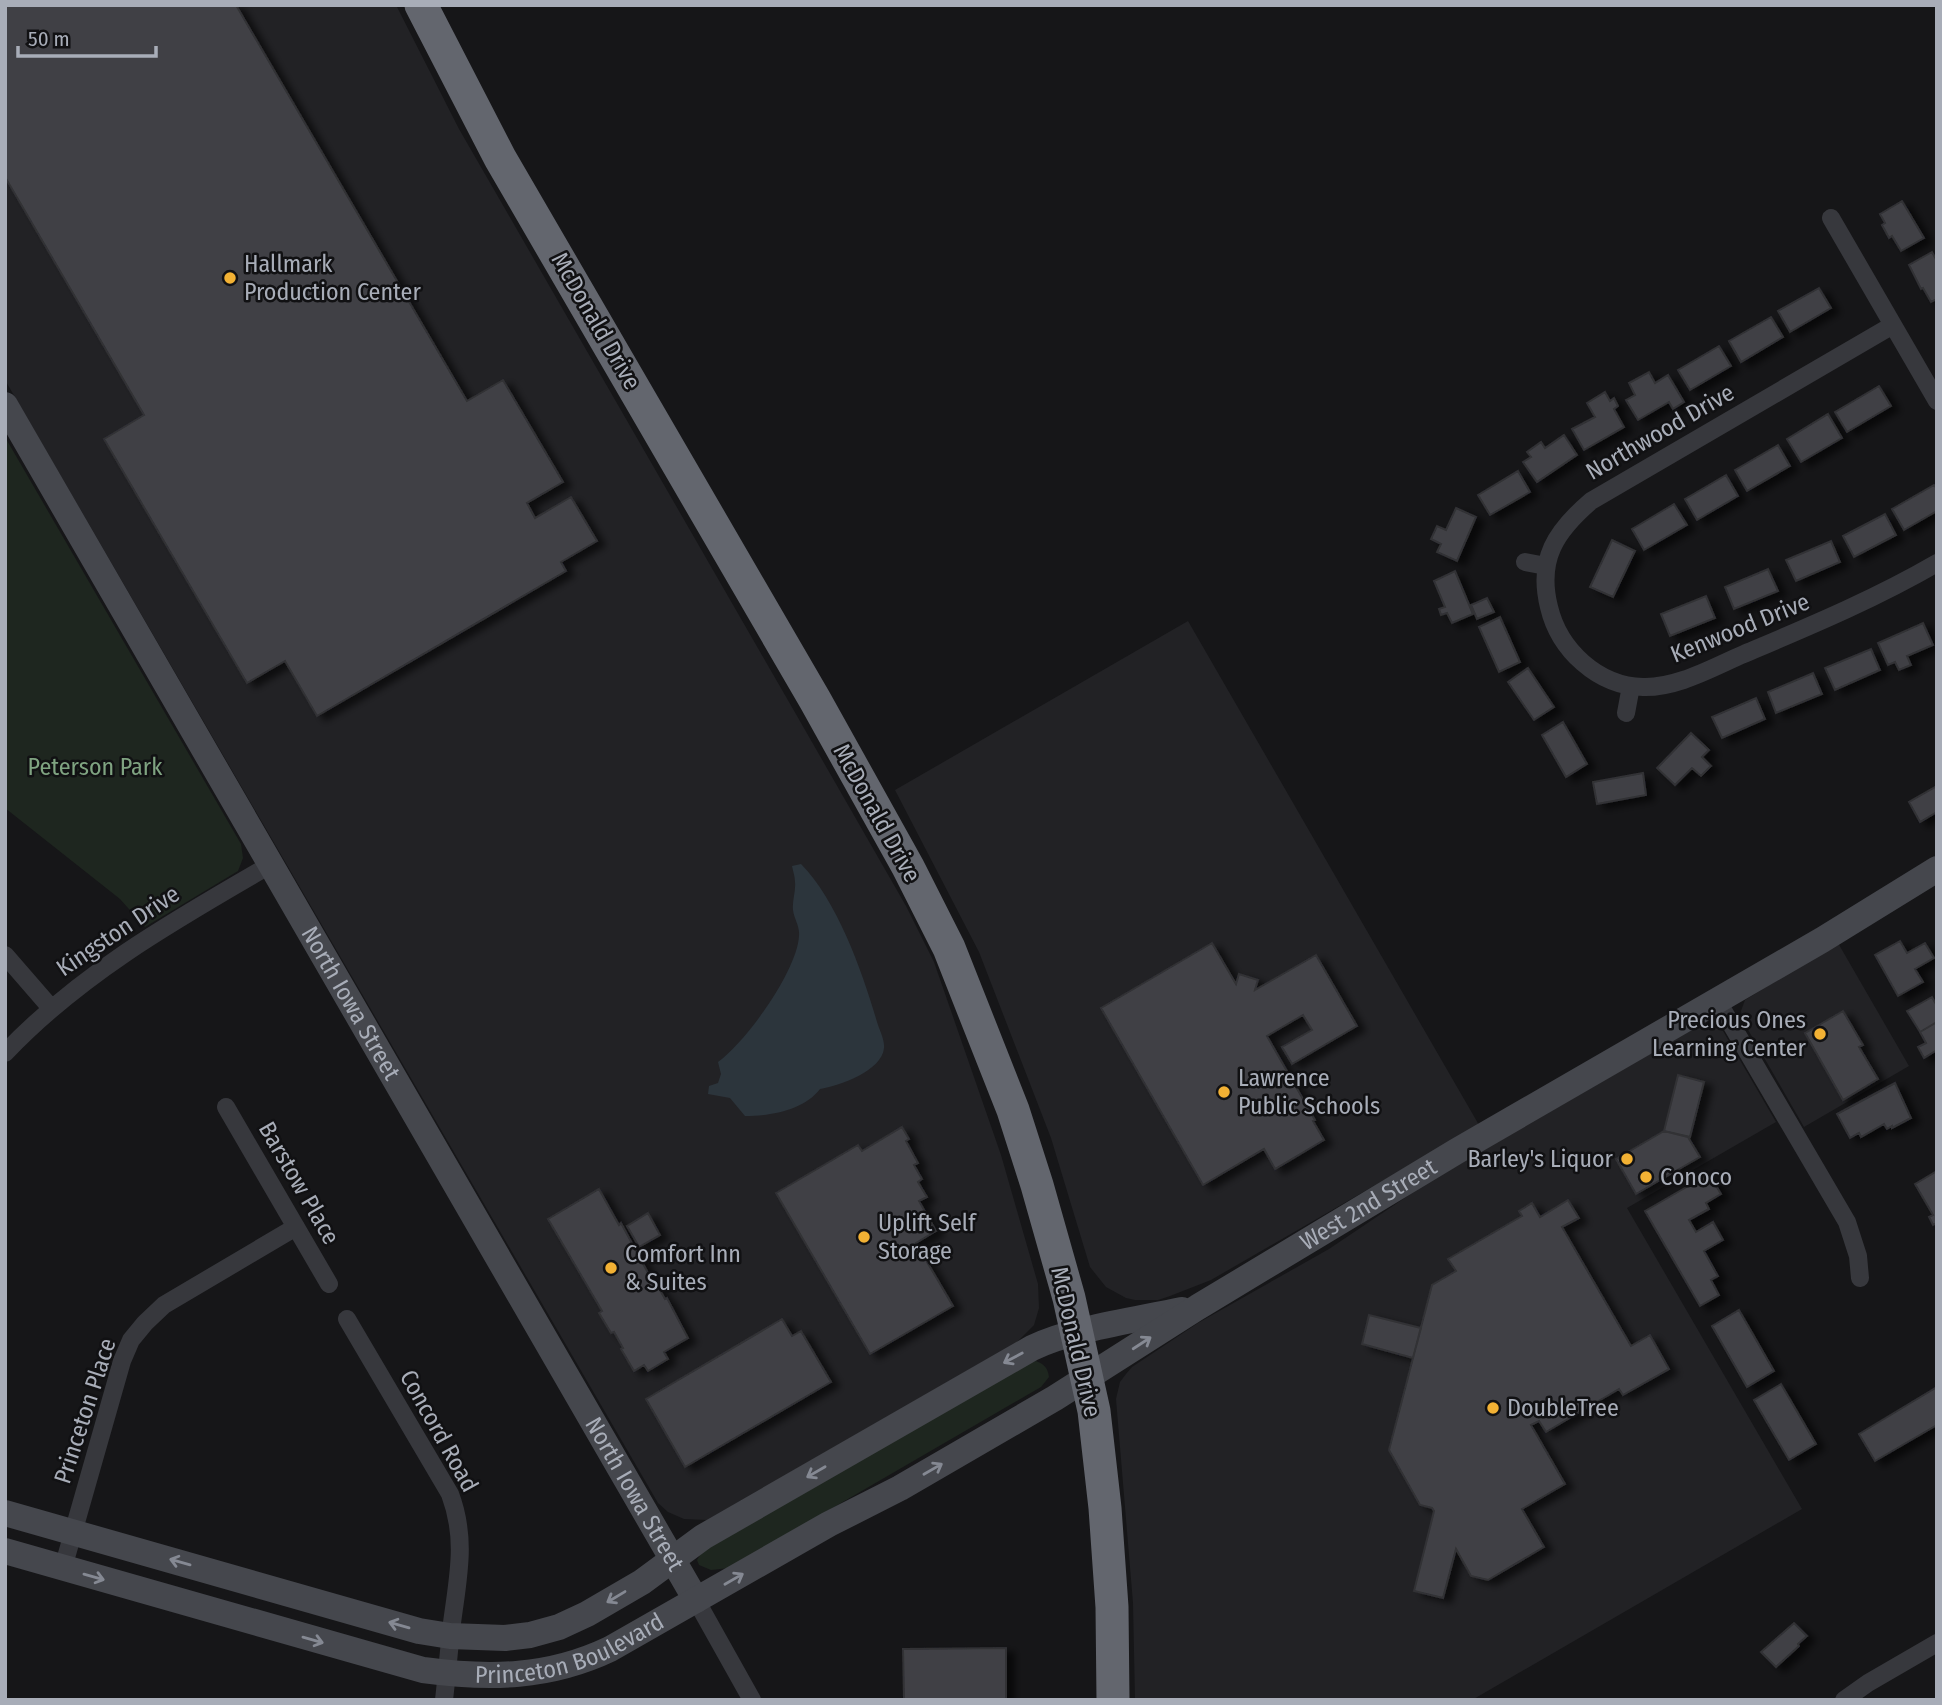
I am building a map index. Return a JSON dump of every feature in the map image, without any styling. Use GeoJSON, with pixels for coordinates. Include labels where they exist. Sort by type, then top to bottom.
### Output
{"type":"FeatureCollection","features":[{"type":"Feature","properties":{"kind":"highway","name":"McDonald Drive"},"geometry":{"type":"LineString","coordinates":[[421,5],[500,158],[815,700],[908,867],[949,948],[1013,1110],[1037,1185],[1087,1378],[1094,1411],[1105,1508],[1114,1646],[1113,1700]]}},
{"type":"Feature","properties":{"kind":"street"},"geometry":{"type":"LineString","coordinates":[[1830,218],[1937,401]]}},
{"type":"Feature","properties":{"kind":"street","name":"Northwood Drive"},"geometry":{"type":"LineString","coordinates":[[1563,642],[1549,607],[1545,585],[1546,566],[1554,542],[1569,520],[1591,500],[1893,325]]}},
{"type":"Feature","properties":{"kind":"street","name":"North Iowa Street"},"geometry":{"type":"LineString","coordinates":[[5,405],[696,1600]]}},
{"type":"Feature","properties":{"kind":"street"},"geometry":{"type":"LineString","coordinates":[[1525,562],[1546,566]]}},
{"type":"Feature","properties":{"kind":"street","name":"Kenwood Drive"},"geometry":{"type":"LineString","coordinates":[[1563,642],[1590,668],[1607,678],[1631,686],[1661,686],[1691,677],[1837,615],[1937,563]]}},
{"type":"Feature","properties":{"kind":"street"},"geometry":{"type":"LineString","coordinates":[[1626,713],[1631,686]]}},
{"type":"Feature","properties":{"kind":"street","name":"Kingston Drive"},"geometry":{"type":"LineString","coordinates":[[5,1053],[51,1008],[97,972],[151,934],[270,865]]}},
{"type":"Feature","properties":{"kind":"street","name":"West 2nd Street"},"geometry":{"type":"LineString","coordinates":[[1087,1378],[1198,1307],[1457,1151],[1936,871]]}},
{"type":"Feature","properties":{"kind":"street"},"geometry":{"type":"LineString","coordinates":[[5,955],[51,1008]]}},
{"type":"Feature","properties":{"kind":"street"},"geometry":{"type":"LineString","coordinates":[[1717,1000],[1847,1222],[1858,1256],[1860,1278]]}},
{"type":"Feature","properties":{"kind":"street","name":"Barstow Place"},"geometry":{"type":"LineString","coordinates":[[226,1107],[329,1284]]}},
{"type":"Feature","properties":{"kind":"street","name":"Princeton Place"},"geometry":{"type":"LineString","coordinates":[[63,1568],[122,1361],[131,1340],[145,1322],[164,1305],[296,1227]]}},
{"type":"Feature","properties":{"kind":"street","name":"West 2nd Street"},"geometry":{"type":"LineString","coordinates":[[1077,1334],[1198,1307]]}},
{"type":"Feature","properties":{"kind":"street","name":"Concord Road"},"geometry":{"type":"LineString","coordinates":[[347,1318],[450,1494],[458,1516],[460,1569],[444,1700]]}},
{"type":"Feature","properties":{"kind":"street","name":"Princeton Boulevard"},"geometry":{"type":"LineString","coordinates":[[5,1513],[419,1631],[450,1636],[530,1636],[587,1614],[642,1582],[703,1537],[1010,1359],[1043,1343],[1077,1334]]}},
{"type":"Feature","properties":{"kind":"street","name":"Princeton Boulevard"},"geometry":{"type":"LineString","coordinates":[[5,1552],[394,1663],[447,1673],[503,1676],[564,1667],[610,1649],[828,1524],[900,1488],[1087,1378]]}},
{"type":"Feature","properties":{"kind":"street"},"geometry":{"type":"LineString","coordinates":[[696,1600],[752,1700]]}},
{"type":"Feature","properties":{"kind":"street"},"geometry":{"type":"LineString","coordinates":[[1844,1700],[1868,1682],[1937,1643]]}},
{"type":"Feature","properties":{"kind":"shaded area"},"geometry":{"type":"Polygon","coordinates":[[[5,5],[396,5],[459,129],[906,906],[934,962],[1001,1155],[1038,1284],[1039,1308],[1034,1325],[1017,1342],[707,1520],[684,1519],[668,1512],[658,1503],[5,380],[5,5]]]}},
{"type":"Feature","properties":{"kind":"shaded area"},"geometry":{"type":"Polygon","coordinates":[[[1188,621],[1479,1125],[1211,1280],[1158,1300],[1135,1300],[1106,1287],[1090,1267],[1051,1138],[979,952],[895,790],[1188,621]]]}},
{"type":"Feature","properties":{"kind":"shaded area"},"geometry":{"type":"Polygon","coordinates":[[[801,864],[826,897],[847,938],[883,1038],[884,1048],[876,1064],[868,1070],[838,1085],[820,1089],[796,1107],[765,1115],[745,1116],[730,1098],[708,1094],[709,1086],[718,1083],[721,1074],[718,1062],[755,1023],[789,968],[799,936],[793,910],[795,878],[792,866],[801,864]]]}},
{"type":"Feature","properties":{"kind":"shaded area","name":"Precious Ones Learning Center"},"geometry":{"type":"Polygon","coordinates":[[[1838,943],[1909,1066],[1804,1127],[1743,1021],[1741,1011],[1745,1000],[1838,943]]]}},
{"type":"Feature","properties":{"kind":"shaded area"},"geometry":{"type":"Polygon","coordinates":[[[1711,1023],[1723,1031],[1776,1122],[1627,1208],[1802,1509],[1472,1700],[1135,1700],[1133,1603],[1116,1399],[1120,1382],[1126,1374],[1132,1367],[1198,1323],[1329,1249],[1424,1185],[1702,1024],[1711,1023]]]}},
{"type":"Feature","properties":{"kind":"green space","name":"Peterson Park"},"geometry":{"type":"Polygon","coordinates":[[[5,437],[241,844],[243,858],[238,871],[145,927],[120,899],[5,808],[5,437]]]}},
{"type":"Feature","properties":{"kind":"green space"},"geometry":{"type":"Polygon","coordinates":[[[1036,1361],[1045,1367],[1049,1377],[1041,1387],[729,1568],[711,1570],[699,1565],[697,1560],[702,1552],[1028,1363],[1036,1361]]]}},
{"type":"Feature","properties":{"kind":"building","name":"Hallmark Production Center"},"geometry":{"type":"Polygon","coordinates":[[[5,5],[236,5],[467,401],[503,380],[563,482],[527,503],[535,518],[571,497],[597,541],[561,562],[566,571],[317,716],[285,661],[247,683],[104,439],[144,415],[5,177],[5,5]]]}},
{"type":"Feature","properties":{"kind":"building"},"geometry":{"type":"Polygon","coordinates":[[[1902,201],[1924,238],[1901,251],[1892,236],[1889,238],[1880,214],[1902,201]]]}},
{"type":"Feature","properties":{"kind":"building"},"geometry":{"type":"Polygon","coordinates":[[[1932,252],[1937,261],[1937,299],[1931,302],[1909,265],[1932,252]]]}},
{"type":"Feature","properties":{"kind":"building"},"geometry":{"type":"Polygon","coordinates":[[[1819,288],[1831,308],[1790,332],[1778,311],[1819,288]]]}},
{"type":"Feature","properties":{"kind":"building"},"geometry":{"type":"Polygon","coordinates":[[[1771,317],[1783,337],[1741,362],[1729,341],[1771,317]]]}},
{"type":"Feature","properties":{"kind":"building"},"geometry":{"type":"Polygon","coordinates":[[[1719,346],[1731,366],[1690,390],[1678,370],[1719,346]]]}},
{"type":"Feature","properties":{"kind":"building"},"geometry":{"type":"Polygon","coordinates":[[[1649,372],[1655,383],[1668,375],[1684,402],[1673,409],[1669,402],[1638,420],[1626,400],[1635,395],[1629,383],[1649,372]]]}},
{"type":"Feature","properties":{"kind":"building"},"geometry":{"type":"Polygon","coordinates":[[[1879,386],[1891,406],[1847,432],[1835,412],[1879,386]]]}},
{"type":"Feature","properties":{"kind":"building"},"geometry":{"type":"Polygon","coordinates":[[[1605,392],[1610,401],[1614,398],[1618,406],[1614,409],[1624,427],[1584,450],[1572,429],[1595,417],[1587,403],[1605,392]]]}},
{"type":"Feature","properties":{"kind":"building"},"geometry":{"type":"Polygon","coordinates":[[[1828,414],[1842,438],[1801,462],[1787,439],[1828,414]]]}},
{"type":"Feature","properties":{"kind":"building"},"geometry":{"type":"Polygon","coordinates":[[[1564,435],[1577,455],[1537,482],[1523,462],[1531,457],[1527,452],[1541,442],[1545,448],[1564,435]]]}},
{"type":"Feature","properties":{"kind":"building"},"geometry":{"type":"Polygon","coordinates":[[[1778,445],[1790,466],[1747,491],[1735,470],[1778,445]]]}},
{"type":"Feature","properties":{"kind":"building"},"geometry":{"type":"Polygon","coordinates":[[[1518,471],[1530,492],[1490,515],[1478,495],[1518,471]]]}},
{"type":"Feature","properties":{"kind":"building"},"geometry":{"type":"Polygon","coordinates":[[[1726,475],[1738,496],[1697,520],[1685,499],[1726,475]]]}},
{"type":"Feature","properties":{"kind":"building"},"geometry":{"type":"Polygon","coordinates":[[[1934,485],[1937,489],[1937,511],[1904,530],[1892,509],[1934,485]]]}},
{"type":"Feature","properties":{"kind":"building"},"geometry":{"type":"Polygon","coordinates":[[[1674,504],[1687,525],[1644,550],[1632,529],[1674,504]]]}},
{"type":"Feature","properties":{"kind":"building"},"geometry":{"type":"Polygon","coordinates":[[[1456,508],[1476,517],[1457,561],[1437,552],[1441,544],[1431,539],[1437,526],[1446,530],[1456,508]]]}},
{"type":"Feature","properties":{"kind":"building"},"geometry":{"type":"Polygon","coordinates":[[[1885,514],[1896,535],[1854,557],[1843,536],[1885,514]]]}},
{"type":"Feature","properties":{"kind":"building"},"geometry":{"type":"Polygon","coordinates":[[[1612,540],[1635,551],[1613,597],[1590,587],[1612,540]]]}},
{"type":"Feature","properties":{"kind":"building"},"geometry":{"type":"Polygon","coordinates":[[[1831,541],[1840,562],[1796,581],[1786,560],[1831,541]]]}},
{"type":"Feature","properties":{"kind":"building"},"geometry":{"type":"Polygon","coordinates":[[[1768,569],[1778,591],[1734,609],[1725,587],[1768,569]]]}},
{"type":"Feature","properties":{"kind":"building"},"geometry":{"type":"Polygon","coordinates":[[[1455,571],[1473,614],[1452,623],[1447,613],[1441,615],[1439,609],[1445,607],[1434,581],[1455,571]]]}},
{"type":"Feature","properties":{"kind":"building"},"geometry":{"type":"Polygon","coordinates":[[[1706,596],[1715,618],[1670,636],[1661,614],[1706,596]]]}},
{"type":"Feature","properties":{"kind":"building"},"geometry":{"type":"Polygon","coordinates":[[[1487,598],[1494,612],[1477,619],[1471,605],[1487,598]]]}},
{"type":"Feature","properties":{"kind":"building"},"geometry":{"type":"Polygon","coordinates":[[[1500,617],[1520,662],[1499,672],[1479,627],[1500,617]]]}},
{"type":"Feature","properties":{"kind":"building"},"geometry":{"type":"Polygon","coordinates":[[[1923,623],[1933,645],[1907,656],[1911,665],[1899,670],[1895,662],[1888,665],[1878,643],[1923,623]]]}},
{"type":"Feature","properties":{"kind":"building"},"geometry":{"type":"Polygon","coordinates":[[[1871,649],[1880,670],[1835,690],[1825,668],[1871,649]]]}},
{"type":"Feature","properties":{"kind":"building"},"geometry":{"type":"Polygon","coordinates":[[[1528,668],[1554,707],[1534,720],[1508,682],[1528,668]]]}},
{"type":"Feature","properties":{"kind":"building"},"geometry":{"type":"Polygon","coordinates":[[[1813,673],[1822,694],[1776,713],[1768,692],[1813,673]]]}},
{"type":"Feature","properties":{"kind":"building"},"geometry":{"type":"Polygon","coordinates":[[[1756,698],[1765,719],[1722,738],[1712,717],[1756,698]]]}},
{"type":"Feature","properties":{"kind":"building"},"geometry":{"type":"Polygon","coordinates":[[[1563,722],[1587,764],[1566,777],[1542,735],[1563,722]]]}},
{"type":"Feature","properties":{"kind":"building"},"geometry":{"type":"Polygon","coordinates":[[[1691,733],[1709,750],[1702,757],[1711,766],[1701,776],[1692,768],[1675,785],[1657,768],[1691,733]]]}},
{"type":"Feature","properties":{"kind":"building"},"geometry":{"type":"Polygon","coordinates":[[[1643,773],[1646,795],[1597,804],[1593,782],[1643,773]]]}},
{"type":"Feature","properties":{"kind":"building"},"geometry":{"type":"Polygon","coordinates":[[[1937,786],[1937,812],[1920,822],[1909,802],[1937,786]]]}},
{"type":"Feature","properties":{"kind":"building"},"geometry":{"type":"Polygon","coordinates":[[[1900,941],[1907,953],[1925,943],[1934,958],[1915,969],[1923,982],[1898,996],[1875,955],[1900,941]]]}},
{"type":"Feature","properties":{"kind":"building","name":"Lawrence Public Schools"},"geometry":{"type":"Polygon","coordinates":[[[1212,943],[1236,984],[1239,974],[1258,980],[1255,990],[1316,955],[1357,1026],[1292,1064],[1282,1047],[1312,1030],[1303,1015],[1267,1036],[1324,1140],[1275,1169],[1264,1149],[1203,1185],[1101,1008],[1212,943]]]}},
{"type":"Feature","properties":{"kind":"building"},"geometry":{"type":"Polygon","coordinates":[[[1932,997],[1937,1006],[1937,1022],[1920,1032],[1907,1011],[1932,997]]]}},
{"type":"Feature","properties":{"kind":"building"},"geometry":{"type":"Polygon","coordinates":[[[1843,1011],[1863,1045],[1859,1047],[1878,1079],[1843,1100],[1805,1033],[1843,1011]]]}},
{"type":"Feature","properties":{"kind":"building"},"geometry":{"type":"Polygon","coordinates":[[[1937,1022],[1937,1050],[1924,1058],[1918,1047],[1926,1043],[1920,1032],[1937,1022]]]}},
{"type":"Feature","properties":{"kind":"building","name":"Conoco"},"geometry":{"type":"Polygon","coordinates":[[[1678,1075],[1704,1082],[1690,1137],[1664,1131],[1678,1075]]]}},
{"type":"Feature","properties":{"kind":"building"},"geometry":{"type":"Polygon","coordinates":[[[1895,1083],[1911,1118],[1892,1128],[1887,1129],[1884,1124],[1861,1137],[1859,1133],[1850,1138],[1837,1114],[1895,1083]]]}},
{"type":"Feature","properties":{"kind":"building","name":"Uplift Self Storage"},"geometry":{"type":"Polygon","coordinates":[[[902,1127],[918,1163],[914,1165],[922,1179],[918,1182],[927,1197],[919,1201],[936,1231],[916,1243],[953,1306],[870,1354],[776,1193],[858,1145],[862,1151],[902,1127]]]}},
{"type":"Feature","properties":{"kind":"building","name":"Conoco"},"geometry":{"type":"Polygon","coordinates":[[[1664,1131],[1688,1137],[1700,1157],[1636,1194],[1616,1159],[1664,1131]]]}},
{"type":"Feature","properties":{"kind":"building"},"geometry":{"type":"Polygon","coordinates":[[[1937,1171],[1937,1223],[1933,1225],[1929,1217],[1933,1215],[1915,1184],[1937,1171]]]}},
{"type":"Feature","properties":{"kind":"building"},"geometry":{"type":"Polygon","coordinates":[[[1709,1174],[1721,1194],[1706,1203],[1709,1209],[1689,1220],[1696,1232],[1713,1222],[1723,1240],[1704,1251],[1718,1276],[1711,1280],[1719,1295],[1700,1306],[1645,1211],[1709,1174]]]}},
{"type":"Feature","properties":{"kind":"building","name":"Comfort Inn & Suites"},"geometry":{"type":"Polygon","coordinates":[[[599,1189],[653,1282],[655,1281],[665,1299],[667,1298],[688,1338],[664,1352],[668,1359],[648,1371],[644,1365],[634,1371],[548,1219],[599,1189]]]}},
{"type":"Feature","properties":{"kind":"building","name":"DoubleTree"},"geometry":{"type":"Polygon","coordinates":[[[1568,1200],[1579,1218],[1562,1227],[1631,1346],[1650,1335],[1669,1369],[1623,1395],[1619,1389],[1546,1432],[1539,1421],[1531,1425],[1565,1484],[1522,1509],[1544,1547],[1488,1580],[1471,1576],[1456,1549],[1443,1598],[1414,1591],[1434,1511],[1420,1505],[1389,1450],[1432,1285],[1456,1271],[1448,1259],[1522,1216],[1519,1211],[1532,1203],[1540,1217],[1568,1200]]]}},
{"type":"Feature","properties":{"kind":"building"},"geometry":{"type":"Polygon","coordinates":[[[648,1213],[660,1235],[639,1247],[627,1226],[648,1213]]]}},
{"type":"Feature","properties":{"kind":"building"},"geometry":{"type":"Polygon","coordinates":[[[1739,1310],[1774,1371],[1747,1387],[1712,1326],[1739,1310]]]}},
{"type":"Feature","properties":{"kind":"building"},"geometry":{"type":"Polygon","coordinates":[[[1369,1315],[1421,1328],[1413,1358],[1362,1344],[1369,1315]]]}},
{"type":"Feature","properties":{"kind":"building"},"geometry":{"type":"Polygon","coordinates":[[[782,1319],[792,1336],[801,1331],[831,1382],[685,1467],[646,1399],[782,1319]]]}},
{"type":"Feature","properties":{"kind":"building"},"geometry":{"type":"Polygon","coordinates":[[[1781,1384],[1816,1444],[1789,1460],[1754,1400],[1781,1384]]]}},
{"type":"Feature","properties":{"kind":"building"},"geometry":{"type":"Polygon","coordinates":[[[1937,1387],[1937,1425],[1875,1461],[1859,1434],[1937,1387]]]}},
{"type":"Feature","properties":{"kind":"building"},"geometry":{"type":"Polygon","coordinates":[[[1794,1623],[1807,1636],[1776,1667],[1761,1652],[1794,1623]]]}},
{"type":"Feature","properties":{"kind":"building"},"geometry":{"type":"Polygon","coordinates":[[[1006,1648],[1006,1700],[904,1700],[903,1649],[1006,1648]]]}},
{"type":"Feature","properties":{"kind":"place","name":"Hallmark Production Center"},"geometry":{"type":"Point","coordinates":[230,278]}},
{"type":"Feature","properties":{"kind":"place","name":"Precious Ones Learning Center"},"geometry":{"type":"Point","coordinates":[1820,1034]}},
{"type":"Feature","properties":{"kind":"place","name":"Lawrence Public Schools"},"geometry":{"type":"Point","coordinates":[1224,1092]}},
{"type":"Feature","properties":{"kind":"place","name":"Barley's Liquor"},"geometry":{"type":"Point","coordinates":[1627,1159]}},
{"type":"Feature","properties":{"kind":"place","name":"Conoco"},"geometry":{"type":"Point","coordinates":[1646,1177]}},
{"type":"Feature","properties":{"kind":"place","name":"Uplift Self Storage"},"geometry":{"type":"Point","coordinates":[864,1237]}},
{"type":"Feature","properties":{"kind":"place","name":"Comfort Inn & Suites"},"geometry":{"type":"Point","coordinates":[611,1268]}},
{"type":"Feature","properties":{"kind":"place","name":"DoubleTree"},"geometry":{"type":"Point","coordinates":[1493,1408]}}]}
